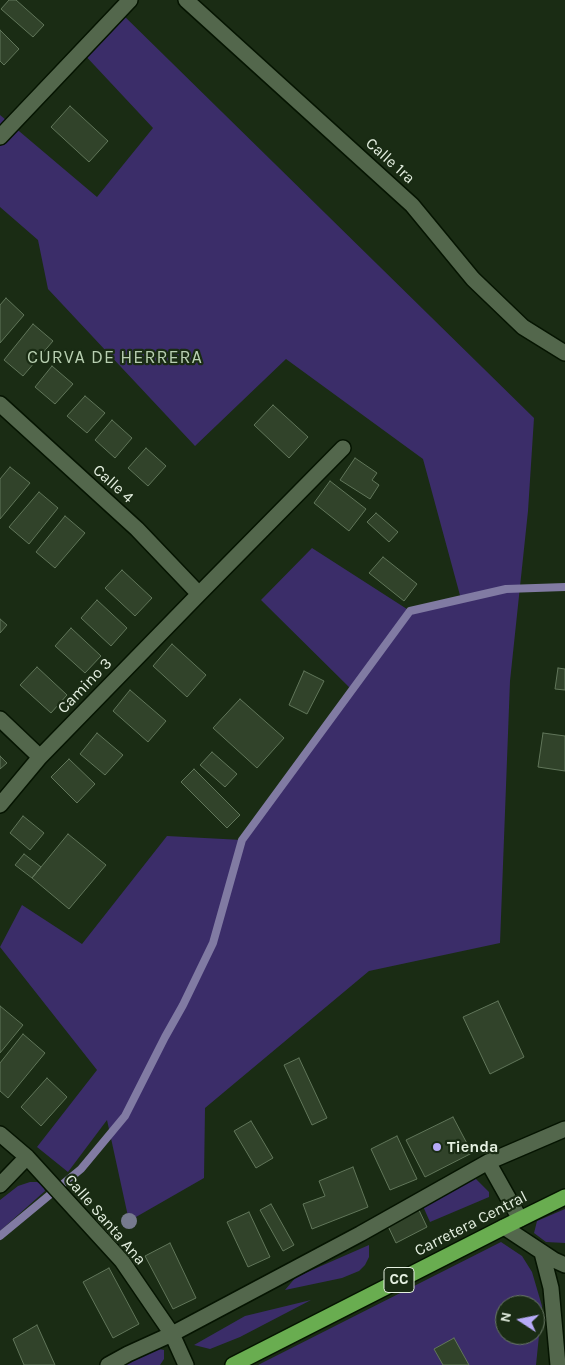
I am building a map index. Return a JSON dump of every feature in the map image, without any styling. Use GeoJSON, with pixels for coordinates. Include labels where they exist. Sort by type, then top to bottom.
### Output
{"type":"FeatureCollection","features":[{"type":"Feature","properties":{"kind":"highway","name":"Carretera Central"},"geometry":{"type":"LineString","coordinates":[[233,1365],[504,1226],[565,1197]]}},
{"type":"Feature","properties":{"kind":"street"},"geometry":{"type":"LineString","coordinates":[[0,137],[130,0]]}},
{"type":"Feature","properties":{"kind":"street","name":"Calle 1ra"},"geometry":{"type":"LineString","coordinates":[[186,0],[412,204],[473,279],[523,327],[565,352]]}},
{"type":"Feature","properties":{"kind":"street","name":"Calle 4"},"geometry":{"type":"LineString","coordinates":[[0,404],[137,529],[199,594]]}},
{"type":"Feature","properties":{"kind":"street","name":"Camino 3"},"geometry":{"type":"LineString","coordinates":[[0,805],[40,757],[343,448]]}},
{"type":"Feature","properties":{"kind":"street"},"geometry":{"type":"LineString","coordinates":[[0,719],[40,757]]}},
{"type":"Feature","properties":{"kind":"street"},"geometry":{"type":"LineString","coordinates":[[108,1365],[172,1334],[360,1234],[488,1162],[565,1128]]}},
{"type":"Feature","properties":{"kind":"street","name":"Calle Santa Ana"},"geometry":{"type":"LineString","coordinates":[[0,1134],[27,1157],[122,1261],[172,1334],[186,1365]]}},
{"type":"Feature","properties":{"kind":"street"},"geometry":{"type":"LineString","coordinates":[[0,1185],[27,1157]]}},
{"type":"Feature","properties":{"kind":"street"},"geometry":{"type":"LineString","coordinates":[[488,1162],[520,1219]]}},
{"type":"Feature","properties":{"kind":"street"},"geometry":{"type":"LineString","coordinates":[[504,1226],[542,1253],[565,1265]]}},
{"type":"Feature","properties":{"kind":"street"},"geometry":{"type":"LineString","coordinates":[[542,1253],[552,1288],[558,1365]]}},
{"type":"Feature","properties":{"kind":"shaded area"},"geometry":{"type":"Polygon","coordinates":[[[119,11],[534,418],[528,511],[510,681],[500,943],[369,971],[205,1108],[204,1178],[129,1221],[107,1120],[68,1172],[37,1147],[97,1070],[0,947],[22,905],[82,944],[167,836],[242,840],[352,690],[261,600],[312,548],[410,611],[461,599],[423,459],[286,359],[195,446],[48,289],[38,240],[0,207],[0,115],[97,197],[153,128],[81,51],[119,11]]]}},
{"type":"Feature","properties":{"kind":"shaded area"},"geometry":{"type":"Polygon","coordinates":[[[474,1177],[489,1192],[489,1197],[430,1222],[422,1204],[474,1177]]]}},
{"type":"Feature","properties":{"kind":"shaded area"},"geometry":{"type":"Polygon","coordinates":[[[37,1182],[43,1185],[45,1191],[0,1231],[0,1200],[18,1186],[37,1182]]]}},
{"type":"Feature","properties":{"kind":"shaded area"},"geometry":{"type":"Polygon","coordinates":[[[565,1209],[565,1243],[546,1242],[534,1233],[537,1221],[565,1209]]]}},
{"type":"Feature","properties":{"kind":"shaded area"},"geometry":{"type":"Polygon","coordinates":[[[501,1242],[522,1256],[532,1272],[539,1295],[495,1295],[495,1345],[538,1345],[536,1365],[258,1365],[501,1242]]]}},
{"type":"Feature","properties":{"kind":"shaded area"},"geometry":{"type":"Polygon","coordinates":[[[369,1245],[369,1257],[359,1271],[342,1278],[285,1290],[296,1277],[369,1245]]]}},
{"type":"Feature","properties":{"kind":"shaded area"},"geometry":{"type":"Polygon","coordinates":[[[311,1300],[240,1337],[210,1349],[194,1345],[245,1316],[311,1300]]]}},
{"type":"Feature","properties":{"kind":"shaded area"},"geometry":{"type":"Polygon","coordinates":[[[159,1349],[164,1350],[164,1359],[160,1365],[126,1365],[147,1353],[159,1349]]]}},
{"type":"Feature","properties":{"kind":"building"},"geometry":{"type":"Polygon","coordinates":[[[9,0],[16,0],[44,25],[33,37],[1,9],[9,0]]]}},
{"type":"Feature","properties":{"kind":"building"},"geometry":{"type":"Polygon","coordinates":[[[0,30],[19,49],[4,65],[0,61],[0,30]]]}},
{"type":"Feature","properties":{"kind":"building"},"geometry":{"type":"Polygon","coordinates":[[[70,106],[108,141],[89,162],[51,127],[70,106]]]}},
{"type":"Feature","properties":{"kind":"building"},"geometry":{"type":"Polygon","coordinates":[[[6,298],[24,315],[0,343],[0,305],[6,298]]]}},
{"type":"Feature","properties":{"kind":"building"},"geometry":{"type":"Polygon","coordinates":[[[33,324],[53,341],[23,376],[4,360],[33,324]]]}},
{"type":"Feature","properties":{"kind":"building"},"geometry":{"type":"Polygon","coordinates":[[[52,366],[73,384],[55,404],[35,387],[52,366]]]}},
{"type":"Feature","properties":{"kind":"building"},"geometry":{"type":"Polygon","coordinates":[[[85,396],[105,413],[87,433],[67,416],[85,396]]]}},
{"type":"Feature","properties":{"kind":"building"},"geometry":{"type":"Polygon","coordinates":[[[273,405],[308,437],[289,458],[254,425],[273,405]]]}},
{"type":"Feature","properties":{"kind":"building"},"geometry":{"type":"Polygon","coordinates":[[[112,420],[132,438],[115,458],[95,440],[112,420]]]}},
{"type":"Feature","properties":{"kind":"building"},"geometry":{"type":"Polygon","coordinates":[[[146,448],[166,466],[148,486],[128,468],[146,448]]]}},
{"type":"Feature","properties":{"kind":"building"},"geometry":{"type":"Polygon","coordinates":[[[355,458],[377,473],[372,480],[379,485],[370,499],[340,480],[355,458]]]}},
{"type":"Feature","properties":{"kind":"building"},"geometry":{"type":"Polygon","coordinates":[[[10,467],[30,483],[0,519],[0,479],[10,467]]]}},
{"type":"Feature","properties":{"kind":"building"},"geometry":{"type":"Polygon","coordinates":[[[330,481],[366,509],[349,531],[314,503],[330,481]]]}},
{"type":"Feature","properties":{"kind":"building"},"geometry":{"type":"Polygon","coordinates":[[[39,492],[58,508],[29,544],[9,527],[39,492]]]}},
{"type":"Feature","properties":{"kind":"building"},"geometry":{"type":"Polygon","coordinates":[[[376,513],[398,532],[389,542],[367,522],[376,513]]]}},
{"type":"Feature","properties":{"kind":"building"},"geometry":{"type":"Polygon","coordinates":[[[65,516],[85,533],[55,568],[36,552],[65,516]]]}},
{"type":"Feature","properties":{"kind":"building"},"geometry":{"type":"Polygon","coordinates":[[[383,557],[417,584],[404,601],[369,573],[383,557]]]}},
{"type":"Feature","properties":{"kind":"building"},"geometry":{"type":"Polygon","coordinates":[[[122,570],[152,598],[135,616],[105,588],[122,570]]]}},
{"type":"Feature","properties":{"kind":"building"},"geometry":{"type":"Polygon","coordinates":[[[97,600],[127,628],[111,646],[81,618],[97,600]]]}},
{"type":"Feature","properties":{"kind":"building"},"geometry":{"type":"Polygon","coordinates":[[[0,619],[7,625],[0,633],[0,619]]]}},
{"type":"Feature","properties":{"kind":"building"},"geometry":{"type":"Polygon","coordinates":[[[71,628],[101,656],[85,673],[55,646],[71,628]]]}},
{"type":"Feature","properties":{"kind":"building"},"geometry":{"type":"Polygon","coordinates":[[[172,644],[206,675],[187,697],[153,666],[172,644]]]}},
{"type":"Feature","properties":{"kind":"building"},"geometry":{"type":"Polygon","coordinates":[[[37,667],[67,695],[51,713],[20,685],[37,667]]]}},
{"type":"Feature","properties":{"kind":"building"},"geometry":{"type":"Polygon","coordinates":[[[558,668],[565,669],[565,690],[555,689],[558,668]]]}},
{"type":"Feature","properties":{"kind":"building"},"geometry":{"type":"Polygon","coordinates":[[[304,671],[324,681],[307,714],[289,705],[304,671]]]}},
{"type":"Feature","properties":{"kind":"building"},"geometry":{"type":"Polygon","coordinates":[[[130,690],[166,721],[148,742],[113,711],[130,690]]]}},
{"type":"Feature","properties":{"kind":"building"},"geometry":{"type":"Polygon","coordinates":[[[240,699],[284,738],[257,768],[213,728],[240,699]]]}},
{"type":"Feature","properties":{"kind":"building"},"geometry":{"type":"Polygon","coordinates":[[[97,733],[123,755],[105,775],[80,754],[97,733]]]}},
{"type":"Feature","properties":{"kind":"building"},"geometry":{"type":"Polygon","coordinates":[[[543,733],[565,736],[565,771],[538,767],[543,733]]]}},
{"type":"Feature","properties":{"kind":"building"},"geometry":{"type":"Polygon","coordinates":[[[212,752],[237,774],[225,787],[200,765],[212,752]]]}},
{"type":"Feature","properties":{"kind":"building"},"geometry":{"type":"Polygon","coordinates":[[[0,756],[7,763],[0,769],[0,756]]]}},
{"type":"Feature","properties":{"kind":"building"},"geometry":{"type":"Polygon","coordinates":[[[69,759],[95,784],[77,803],[51,777],[69,759]]]}},
{"type":"Feature","properties":{"kind":"building"},"geometry":{"type":"Polygon","coordinates":[[[194,769],[240,815],[227,828],[181,782],[194,769]]]}},
{"type":"Feature","properties":{"kind":"building"},"geometry":{"type":"Polygon","coordinates":[[[23,816],[44,833],[30,850],[10,833],[23,816]]]}},
{"type":"Feature","properties":{"kind":"building"},"geometry":{"type":"Polygon","coordinates":[[[68,834],[106,865],[69,909],[32,878],[68,834]]]}},
{"type":"Feature","properties":{"kind":"building"},"geometry":{"type":"Polygon","coordinates":[[[24,854],[41,867],[32,878],[15,865],[24,854]]]}},
{"type":"Feature","properties":{"kind":"building"},"geometry":{"type":"Polygon","coordinates":[[[498,1001],[524,1057],[490,1074],[463,1017],[498,1001]]]}},
{"type":"Feature","properties":{"kind":"building"},"geometry":{"type":"Polygon","coordinates":[[[0,1006],[23,1025],[0,1053],[0,1006]]]}},
{"type":"Feature","properties":{"kind":"building"},"geometry":{"type":"Polygon","coordinates":[[[23,1034],[45,1053],[8,1098],[0,1091],[0,1063],[23,1034]]]}},
{"type":"Feature","properties":{"kind":"building"},"geometry":{"type":"Polygon","coordinates":[[[299,1058],[327,1118],[312,1125],[284,1065],[299,1058]]]}},
{"type":"Feature","properties":{"kind":"building"},"geometry":{"type":"Polygon","coordinates":[[[47,1078],[67,1097],[41,1126],[21,1107],[47,1078]]]}},
{"type":"Feature","properties":{"kind":"building"},"geometry":{"type":"Polygon","coordinates":[[[453,1117],[472,1153],[425,1177],[406,1140],[453,1117]]]}},
{"type":"Feature","properties":{"kind":"building"},"geometry":{"type":"Polygon","coordinates":[[[251,1121],[273,1158],[256,1168],[234,1131],[251,1121]]]}},
{"type":"Feature","properties":{"kind":"building"},"geometry":{"type":"Polygon","coordinates":[[[397,1136],[417,1179],[390,1190],[371,1149],[397,1136]]]}},
{"type":"Feature","properties":{"kind":"building"},"geometry":{"type":"Polygon","coordinates":[[[353,1167],[368,1207],[312,1229],[303,1204],[325,1196],[319,1181],[353,1167]]]}},
{"type":"Feature","properties":{"kind":"building"},"geometry":{"type":"Polygon","coordinates":[[[271,1204],[294,1245],[283,1251],[260,1210],[271,1204]]]}},
{"type":"Feature","properties":{"kind":"building"},"geometry":{"type":"Polygon","coordinates":[[[418,1208],[427,1227],[396,1243],[387,1224],[418,1208]]]}},
{"type":"Feature","properties":{"kind":"building"},"geometry":{"type":"Polygon","coordinates":[[[249,1212],[270,1257],[248,1267],[227,1222],[249,1212]]]}},
{"type":"Feature","properties":{"kind":"building"},"geometry":{"type":"Polygon","coordinates":[[[170,1243],[196,1298],[173,1309],[145,1256],[170,1243]]]}},
{"type":"Feature","properties":{"kind":"building"},"geometry":{"type":"Polygon","coordinates":[[[109,1268],[139,1324],[113,1338],[83,1282],[109,1268]]]}},
{"type":"Feature","properties":{"kind":"building"},"geometry":{"type":"Polygon","coordinates":[[[37,1325],[55,1365],[24,1365],[13,1339],[37,1325]]]}},
{"type":"Feature","properties":{"kind":"building"},"geometry":{"type":"Polygon","coordinates":[[[454,1338],[469,1365],[443,1365],[434,1349],[454,1338]]]}},
{"type":"Feature","properties":{"kind":"waterway"},"geometry":{"type":"LineString","coordinates":[[0,1236],[81,1169],[125,1116],[213,943],[242,840],[410,611],[506,589],[565,587]]}},
{"type":"Feature","properties":{"kind":"place","name":"Tienda"},"geometry":{"type":"Point","coordinates":[437,1147]}},
{"type":"Feature","properties":{"kind":"district","name":"CURVA DE HERRERA"},"geometry":{"type":"Point","coordinates":[115,358]}}]}
